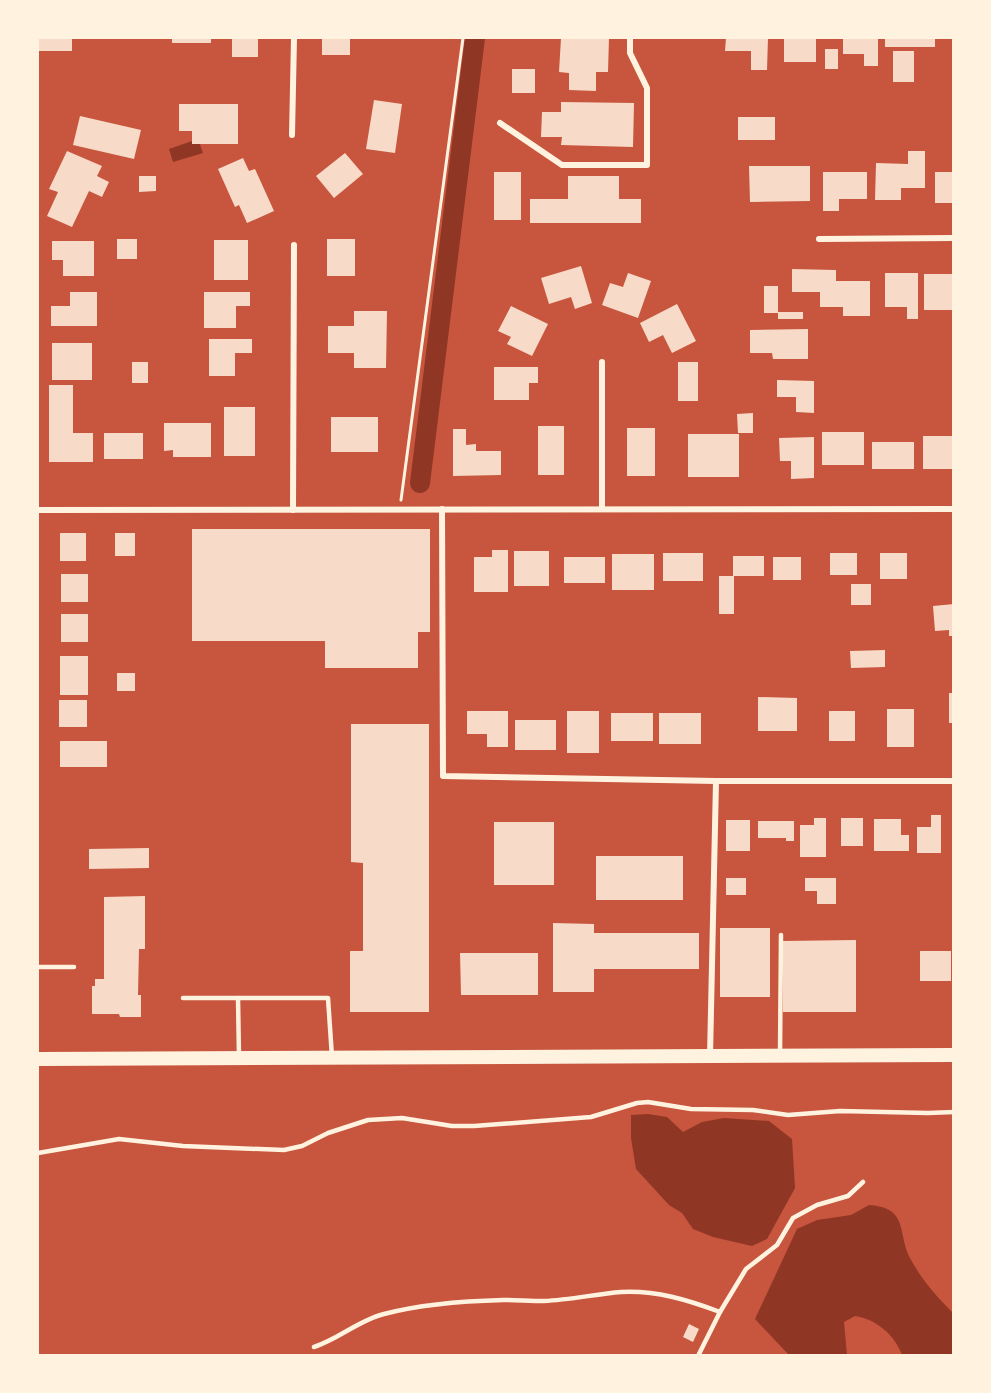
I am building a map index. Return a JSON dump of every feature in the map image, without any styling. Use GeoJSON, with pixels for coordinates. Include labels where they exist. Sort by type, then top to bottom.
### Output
{"type":"FeatureCollection","features":[{"type":"Feature","properties":{"kind":"main road"},"geometry":{"type":"LineString","coordinates":[[38,1059],[954,1055]]}},
{"type":"Feature","properties":{"kind":"street"},"geometry":{"type":"LineString","coordinates":[[292,135],[294,38]]}},
{"type":"Feature","properties":{"kind":"street"},"geometry":{"type":"LineString","coordinates":[[500,123],[562,165],[647,165],[646,88],[630,53],[630,38]]}},
{"type":"Feature","properties":{"kind":"street"},"geometry":{"type":"LineString","coordinates":[[819,239],[954,238]]}},
{"type":"Feature","properties":{"kind":"street"},"geometry":{"type":"LineString","coordinates":[[293,510],[294,245]]}},
{"type":"Feature","properties":{"kind":"street"},"geometry":{"type":"LineString","coordinates":[[602,362],[602,509]]}},
{"type":"Feature","properties":{"kind":"street"},"geometry":{"type":"LineString","coordinates":[[442,509],[443,776],[716,781],[954,781]]}},
{"type":"Feature","properties":{"kind":"street"},"geometry":{"type":"LineString","coordinates":[[38,510],[954,509]]}},
{"type":"Feature","properties":{"kind":"street"},"geometry":{"type":"LineString","coordinates":[[710,1056],[716,781]]}},
{"type":"Feature","properties":{"kind":"lane"},"geometry":{"type":"LineString","coordinates":[[780,1056],[781,935]]}},
{"type":"Feature","properties":{"kind":"lane"},"geometry":{"type":"LineString","coordinates":[[38,967],[74,967]]}},
{"type":"Feature","properties":{"kind":"lane"},"geometry":{"type":"LineString","coordinates":[[183,998],[328,998],[332,1058]]}},
{"type":"Feature","properties":{"kind":"lane"},"geometry":{"type":"LineString","coordinates":[[238,998],[239,1058]]}},
{"type":"Feature","properties":{"kind":"lane"},"geometry":{"type":"LineString","coordinates":[[38,1153],[119,1139],[183,1146],[284,1150],[303,1146],[328,1133],[368,1120],[402,1118],[452,1126],[474,1126],[591,1116],[648,1102],[691,1109],[753,1110],[788,1115],[840,1111],[954,1112]]}},
{"type":"Feature","properties":{"kind":"lane"},"geometry":{"type":"LineString","coordinates":[[698,1356],[720,1312],[746,1269],[777,1245],[793,1218],[818,1205],[848,1196],[863,1182]]}},
{"type":"Feature","properties":{"kind":"lane"},"geometry":{"type":"LineString","coordinates":[[314,1347],[382,1314],[457,1303],[544,1300],[623,1292],[656,1294],[686,1300],[720,1312]]}},
{"type":"Feature","properties":{"kind":"path"},"geometry":{"type":"LineString","coordinates":[[399,510],[463,38]]}},
{"type":"Feature","properties":{"kind":"shaded area"},"geometry":{"type":"Polygon","coordinates":[[[198,139],[203,153],[173,162],[169,149],[198,139]]]}},
{"type":"Feature","properties":{"kind":"shaded area"},"geometry":{"type":"Polygon","coordinates":[[[648,1114],[667,1117],[683,1132],[702,1122],[724,1118],[769,1121],[792,1139],[795,1188],[767,1239],[752,1246],[713,1237],[693,1229],[682,1213],[669,1205],[636,1169],[631,1138],[631,1115],[648,1114]]]}},
{"type":"Feature","properties":{"kind":"shaded area"},"geometry":{"type":"Polygon","coordinates":[[[869,1205],[882,1207],[896,1216],[914,1266],[953,1313],[953,1355],[902,1355],[895,1341],[884,1329],[855,1316],[844,1322],[847,1355],[789,1355],[755,1319],[797,1229],[817,1220],[851,1215],[869,1205]]]}},
{"type":"Feature","properties":{"kind":"building"},"geometry":{"type":"Polygon","coordinates":[[[38,38],[72,38],[72,51],[38,51],[38,38]]]}},
{"type":"Feature","properties":{"kind":"building"},"geometry":{"type":"Polygon","coordinates":[[[172,38],[211,38],[211,43],[172,43],[172,38]]]}},
{"type":"Feature","properties":{"kind":"building"},"geometry":{"type":"Polygon","coordinates":[[[232,38],[258,38],[258,57],[232,57],[232,38]]]}},
{"type":"Feature","properties":{"kind":"building"},"geometry":{"type":"Polygon","coordinates":[[[322,38],[350,38],[350,55],[322,55],[322,38]]]}},
{"type":"Feature","properties":{"kind":"building"},"geometry":{"type":"Polygon","coordinates":[[[561,38],[609,38],[608,72],[596,72],[596,91],[569,90],[569,73],[559,72],[561,38]]]}},
{"type":"Feature","properties":{"kind":"building"},"geometry":{"type":"Polygon","coordinates":[[[726,38],[768,38],[767,70],[751,70],[751,51],[725,51],[726,38]]]}},
{"type":"Feature","properties":{"kind":"building"},"geometry":{"type":"Polygon","coordinates":[[[784,38],[816,38],[816,62],[784,62],[784,38]]]}},
{"type":"Feature","properties":{"kind":"building"},"geometry":{"type":"Polygon","coordinates":[[[843,38],[878,38],[878,66],[864,66],[864,54],[843,54],[843,38]]]}},
{"type":"Feature","properties":{"kind":"building"},"geometry":{"type":"Polygon","coordinates":[[[885,38],[935,38],[935,47],[885,47],[885,38]]]}},
{"type":"Feature","properties":{"kind":"building"},"geometry":{"type":"Polygon","coordinates":[[[825,49],[838,49],[838,69],[825,69],[825,49]]]}},
{"type":"Feature","properties":{"kind":"building"},"geometry":{"type":"Polygon","coordinates":[[[893,51],[914,51],[914,82],[893,82],[893,51]]]}},
{"type":"Feature","properties":{"kind":"building"},"geometry":{"type":"Polygon","coordinates":[[[512,69],[535,69],[535,93],[512,93],[512,69]]]}},
{"type":"Feature","properties":{"kind":"building"},"geometry":{"type":"Polygon","coordinates":[[[374,100],[402,104],[395,153],[366,149],[374,100]]]}},
{"type":"Feature","properties":{"kind":"building"},"geometry":{"type":"Polygon","coordinates":[[[561,102],[634,103],[633,147],[561,145],[562,137],[541,137],[542,112],[561,112],[561,102]]]}},
{"type":"Feature","properties":{"kind":"building"},"geometry":{"type":"Polygon","coordinates":[[[179,104],[238,104],[238,144],[192,144],[192,131],[179,131],[179,104]]]}},
{"type":"Feature","properties":{"kind":"building"},"geometry":{"type":"Polygon","coordinates":[[[80,116],[141,130],[134,159],[73,145],[80,116]]]}},
{"type":"Feature","properties":{"kind":"building"},"geometry":{"type":"Polygon","coordinates":[[[738,117],[775,117],[775,140],[738,140],[738,117]]]}},
{"type":"Feature","properties":{"kind":"building"},"geometry":{"type":"Polygon","coordinates":[[[67,151],[102,166],[97,176],[109,182],[102,197],[89,191],[72,227],[47,216],[58,192],[49,189],[67,151]]]}},
{"type":"Feature","properties":{"kind":"building"},"geometry":{"type":"Polygon","coordinates":[[[908,151],[925,151],[925,188],[901,188],[901,200],[875,200],[876,163],[908,164],[908,151]]]}},
{"type":"Feature","properties":{"kind":"building"},"geometry":{"type":"Polygon","coordinates":[[[345,153],[363,174],[334,198],[316,176],[345,153]]]}},
{"type":"Feature","properties":{"kind":"building"},"geometry":{"type":"Polygon","coordinates":[[[243,158],[249,171],[255,169],[274,211],[247,223],[239,205],[235,207],[218,169],[243,158]]]}},
{"type":"Feature","properties":{"kind":"building"},"geometry":{"type":"Polygon","coordinates":[[[749,166],[810,166],[810,201],[750,202],[749,166]]]}},
{"type":"Feature","properties":{"kind":"building"},"geometry":{"type":"Polygon","coordinates":[[[494,172],[521,172],[521,220],[494,220],[494,172]]]}},
{"type":"Feature","properties":{"kind":"building"},"geometry":{"type":"Polygon","coordinates":[[[823,172],[867,172],[867,199],[839,199],[839,211],[823,211],[823,172]]]}},
{"type":"Feature","properties":{"kind":"building"},"geometry":{"type":"Polygon","coordinates":[[[935,172],[954,172],[954,203],[935,203],[935,172]]]}},
{"type":"Feature","properties":{"kind":"building"},"geometry":{"type":"Polygon","coordinates":[[[139,176],[156,176],[156,191],[139,192],[139,176]]]}},
{"type":"Feature","properties":{"kind":"building"},"geometry":{"type":"Polygon","coordinates":[[[568,176],[619,176],[619,199],[641,199],[641,223],[530,223],[530,199],[568,199],[568,176]]]}},
{"type":"Feature","properties":{"kind":"building"},"geometry":{"type":"Polygon","coordinates":[[[117,239],[137,239],[137,259],[117,259],[117,239]]]}},
{"type":"Feature","properties":{"kind":"building"},"geometry":{"type":"Polygon","coordinates":[[[327,239],[355,239],[355,276],[327,276],[327,239]]]}},
{"type":"Feature","properties":{"kind":"building"},"geometry":{"type":"Polygon","coordinates":[[[214,240],[248,240],[248,280],[214,280],[214,240]]]}},
{"type":"Feature","properties":{"kind":"building"},"geometry":{"type":"Polygon","coordinates":[[[52,241],[94,241],[94,276],[63,276],[63,260],[52,260],[52,241]]]}},
{"type":"Feature","properties":{"kind":"building"},"geometry":{"type":"Polygon","coordinates":[[[581,266],[592,303],[575,309],[571,297],[549,304],[541,278],[581,266]]]}},
{"type":"Feature","properties":{"kind":"building"},"geometry":{"type":"Polygon","coordinates":[[[792,269],[836,270],[836,281],[870,281],[870,316],[843,316],[843,307],[820,307],[820,292],[792,292],[792,269]]]}},
{"type":"Feature","properties":{"kind":"building"},"geometry":{"type":"Polygon","coordinates":[[[628,273],[651,281],[638,318],[602,305],[610,283],[623,287],[628,273]]]}},
{"type":"Feature","properties":{"kind":"building"},"geometry":{"type":"Polygon","coordinates":[[[885,273],[918,273],[918,319],[907,319],[907,307],[885,307],[885,273]]]}},
{"type":"Feature","properties":{"kind":"building"},"geometry":{"type":"Polygon","coordinates":[[[924,274],[954,274],[954,310],[924,310],[924,274]]]}},
{"type":"Feature","properties":{"kind":"building"},"geometry":{"type":"Polygon","coordinates":[[[764,286],[778,286],[778,312],[803,312],[803,319],[778,319],[778,313],[764,313],[764,286]]]}},
{"type":"Feature","properties":{"kind":"building"},"geometry":{"type":"Polygon","coordinates":[[[70,292],[97,292],[97,326],[51,326],[51,306],[70,306],[70,292]]]}},
{"type":"Feature","properties":{"kind":"building"},"geometry":{"type":"Polygon","coordinates":[[[204,292],[250,292],[250,306],[236,306],[236,328],[204,328],[204,292]]]}},
{"type":"Feature","properties":{"kind":"building"},"geometry":{"type":"Polygon","coordinates":[[[677,304],[696,341],[672,353],[663,335],[649,342],[640,323],[677,304]]]}},
{"type":"Feature","properties":{"kind":"building"},"geometry":{"type":"Polygon","coordinates":[[[511,306],[548,324],[532,356],[507,344],[511,337],[498,331],[511,306]]]}},
{"type":"Feature","properties":{"kind":"building"},"geometry":{"type":"Polygon","coordinates":[[[354,311],[387,311],[386,368],[354,368],[354,353],[328,353],[328,326],[354,326],[354,311]]]}},
{"type":"Feature","properties":{"kind":"building"},"geometry":{"type":"Polygon","coordinates":[[[808,329],[808,359],[773,359],[772,353],[750,353],[750,330],[808,329]]]}},
{"type":"Feature","properties":{"kind":"building"},"geometry":{"type":"Polygon","coordinates":[[[209,339],[252,339],[252,353],[235,353],[235,376],[209,376],[209,339]]]}},
{"type":"Feature","properties":{"kind":"building"},"geometry":{"type":"Polygon","coordinates":[[[52,343],[92,343],[92,380],[52,380],[52,343]]]}},
{"type":"Feature","properties":{"kind":"building"},"geometry":{"type":"Polygon","coordinates":[[[132,362],[148,362],[148,383],[132,383],[132,362]]]}},
{"type":"Feature","properties":{"kind":"building"},"geometry":{"type":"Polygon","coordinates":[[[678,362],[698,362],[698,401],[678,401],[678,362]]]}},
{"type":"Feature","properties":{"kind":"building"},"geometry":{"type":"Polygon","coordinates":[[[494,367],[538,367],[538,383],[529,383],[529,400],[494,400],[494,367]]]}},
{"type":"Feature","properties":{"kind":"building"},"geometry":{"type":"Polygon","coordinates":[[[777,380],[814,381],[814,413],[796,412],[796,397],[777,397],[777,380]]]}},
{"type":"Feature","properties":{"kind":"building"},"geometry":{"type":"Polygon","coordinates":[[[49,385],[73,385],[73,433],[93,433],[93,462],[49,462],[49,385]]]}},
{"type":"Feature","properties":{"kind":"building"},"geometry":{"type":"Polygon","coordinates":[[[224,407],[255,407],[255,456],[224,456],[224,407]]]}},
{"type":"Feature","properties":{"kind":"building"},"geometry":{"type":"Polygon","coordinates":[[[753,413],[753,433],[738,433],[737,414],[753,413]]]}},
{"type":"Feature","properties":{"kind":"building"},"geometry":{"type":"Polygon","coordinates":[[[331,417],[378,417],[378,452],[331,452],[331,417]]]}},
{"type":"Feature","properties":{"kind":"building"},"geometry":{"type":"Polygon","coordinates":[[[164,423],[211,423],[211,457],[173,457],[173,450],[164,451],[164,423]]]}},
{"type":"Feature","properties":{"kind":"building"},"geometry":{"type":"Polygon","coordinates":[[[538,426],[564,426],[564,475],[538,475],[538,426]]]}},
{"type":"Feature","properties":{"kind":"building"},"geometry":{"type":"Polygon","coordinates":[[[627,428],[655,428],[655,476],[627,476],[627,428]]]}},
{"type":"Feature","properties":{"kind":"building"},"geometry":{"type":"Polygon","coordinates":[[[453,429],[466,429],[466,445],[476,444],[476,451],[501,451],[501,475],[453,476],[453,429]]]}},
{"type":"Feature","properties":{"kind":"building"},"geometry":{"type":"Polygon","coordinates":[[[822,432],[864,432],[864,465],[822,465],[822,432]]]}},
{"type":"Feature","properties":{"kind":"building"},"geometry":{"type":"Polygon","coordinates":[[[104,433],[143,433],[143,459],[104,459],[104,433]]]}},
{"type":"Feature","properties":{"kind":"building"},"geometry":{"type":"Polygon","coordinates":[[[688,434],[739,434],[739,477],[688,477],[688,434]]]}},
{"type":"Feature","properties":{"kind":"building"},"geometry":{"type":"Polygon","coordinates":[[[923,436],[954,436],[954,469],[923,469],[923,436]]]}},
{"type":"Feature","properties":{"kind":"building"},"geometry":{"type":"Polygon","coordinates":[[[814,437],[814,478],[791,479],[791,461],[780,461],[779,438],[814,437]]]}},
{"type":"Feature","properties":{"kind":"building"},"geometry":{"type":"Polygon","coordinates":[[[872,442],[914,442],[914,469],[872,469],[872,442]]]}},
{"type":"Feature","properties":{"kind":"building"},"geometry":{"type":"Polygon","coordinates":[[[192,529],[430,529],[430,632],[418,632],[418,668],[325,668],[325,641],[192,641],[192,529]]]}},
{"type":"Feature","properties":{"kind":"building"},"geometry":{"type":"Polygon","coordinates":[[[60,533],[86,533],[86,561],[60,561],[60,533]]]}},
{"type":"Feature","properties":{"kind":"building"},"geometry":{"type":"Polygon","coordinates":[[[115,533],[135,533],[135,556],[115,556],[115,533]]]}},
{"type":"Feature","properties":{"kind":"building"},"geometry":{"type":"Polygon","coordinates":[[[492,550],[508,550],[508,592],[474,592],[474,557],[492,557],[492,550]]]}},
{"type":"Feature","properties":{"kind":"building"},"geometry":{"type":"Polygon","coordinates":[[[514,551],[549,551],[549,586],[514,586],[514,551]]]}},
{"type":"Feature","properties":{"kind":"building"},"geometry":{"type":"Polygon","coordinates":[[[663,553],[703,553],[703,581],[663,581],[663,553]]]}},
{"type":"Feature","properties":{"kind":"building"},"geometry":{"type":"Polygon","coordinates":[[[830,553],[857,553],[857,575],[830,575],[830,553]]]}},
{"type":"Feature","properties":{"kind":"building"},"geometry":{"type":"Polygon","coordinates":[[[880,553],[907,553],[907,579],[880,579],[880,553]]]}},
{"type":"Feature","properties":{"kind":"building"},"geometry":{"type":"Polygon","coordinates":[[[612,554],[654,554],[654,590],[612,590],[612,554]]]}},
{"type":"Feature","properties":{"kind":"building"},"geometry":{"type":"Polygon","coordinates":[[[733,556],[764,556],[764,576],[734,576],[734,614],[719,614],[719,576],[733,576],[733,556]]]}},
{"type":"Feature","properties":{"kind":"building"},"geometry":{"type":"Polygon","coordinates":[[[564,557],[605,557],[605,583],[564,583],[564,557]]]}},
{"type":"Feature","properties":{"kind":"building"},"geometry":{"type":"Polygon","coordinates":[[[773,557],[801,557],[801,580],[773,580],[773,557]]]}},
{"type":"Feature","properties":{"kind":"building"},"geometry":{"type":"Polygon","coordinates":[[[61,574],[88,574],[88,602],[61,602],[61,574]]]}},
{"type":"Feature","properties":{"kind":"building"},"geometry":{"type":"Polygon","coordinates":[[[851,584],[871,584],[871,605],[851,605],[851,584]]]}},
{"type":"Feature","properties":{"kind":"building"},"geometry":{"type":"Polygon","coordinates":[[[954,604],[954,636],[949,636],[949,630],[935,631],[933,606],[954,604]]]}},
{"type":"Feature","properties":{"kind":"building"},"geometry":{"type":"Polygon","coordinates":[[[61,614],[88,614],[88,642],[61,642],[61,614]]]}},
{"type":"Feature","properties":{"kind":"building"},"geometry":{"type":"Polygon","coordinates":[[[885,650],[885,667],[851,668],[850,651],[885,650]]]}},
{"type":"Feature","properties":{"kind":"building"},"geometry":{"type":"Polygon","coordinates":[[[60,656],[88,656],[88,695],[60,695],[60,656]]]}},
{"type":"Feature","properties":{"kind":"building"},"geometry":{"type":"Polygon","coordinates":[[[117,673],[135,673],[135,691],[117,691],[117,673]]]}},
{"type":"Feature","properties":{"kind":"building"},"geometry":{"type":"Polygon","coordinates":[[[949,693],[954,693],[954,723],[949,723],[949,693]]]}},
{"type":"Feature","properties":{"kind":"building"},"geometry":{"type":"Polygon","coordinates":[[[758,697],[797,698],[797,731],[758,731],[758,697]]]}},
{"type":"Feature","properties":{"kind":"building"},"geometry":{"type":"Polygon","coordinates":[[[59,700],[87,700],[87,727],[59,727],[59,700]]]}},
{"type":"Feature","properties":{"kind":"building"},"geometry":{"type":"Polygon","coordinates":[[[887,709],[914,709],[914,747],[887,747],[887,709]]]}},
{"type":"Feature","properties":{"kind":"building"},"geometry":{"type":"Polygon","coordinates":[[[467,711],[508,711],[508,747],[487,747],[487,734],[467,734],[467,711]]]}},
{"type":"Feature","properties":{"kind":"building"},"geometry":{"type":"Polygon","coordinates":[[[567,711],[599,711],[599,753],[567,753],[567,711]]]}},
{"type":"Feature","properties":{"kind":"building"},"geometry":{"type":"Polygon","coordinates":[[[829,711],[855,711],[855,741],[829,741],[829,711]]]}},
{"type":"Feature","properties":{"kind":"building"},"geometry":{"type":"Polygon","coordinates":[[[611,713],[653,713],[653,741],[611,741],[611,713]]]}},
{"type":"Feature","properties":{"kind":"building"},"geometry":{"type":"Polygon","coordinates":[[[659,713],[701,713],[701,744],[659,744],[659,713]]]}},
{"type":"Feature","properties":{"kind":"building"},"geometry":{"type":"Polygon","coordinates":[[[515,720],[556,720],[556,750],[515,750],[515,720]]]}},
{"type":"Feature","properties":{"kind":"building"},"geometry":{"type":"Polygon","coordinates":[[[351,724],[429,724],[429,1012],[350,1012],[350,951],[363,951],[363,863],[351,862],[351,724]]]}},
{"type":"Feature","properties":{"kind":"building"},"geometry":{"type":"Polygon","coordinates":[[[60,741],[107,741],[107,767],[60,767],[60,741]]]}},
{"type":"Feature","properties":{"kind":"building"},"geometry":{"type":"Polygon","coordinates":[[[931,815],[941,815],[941,853],[917,853],[917,827],[931,827],[931,815]]]}},
{"type":"Feature","properties":{"kind":"building"},"geometry":{"type":"Polygon","coordinates":[[[814,818],[826,818],[826,857],[800,857],[800,825],[814,825],[814,818]]]}},
{"type":"Feature","properties":{"kind":"building"},"geometry":{"type":"Polygon","coordinates":[[[841,818],[863,818],[863,846],[841,846],[841,818]]]}},
{"type":"Feature","properties":{"kind":"building"},"geometry":{"type":"Polygon","coordinates":[[[874,819],[901,819],[901,835],[909,835],[909,851],[874,851],[874,819]]]}},
{"type":"Feature","properties":{"kind":"building"},"geometry":{"type":"Polygon","coordinates":[[[726,820],[750,820],[750,851],[726,851],[726,820]]]}},
{"type":"Feature","properties":{"kind":"building"},"geometry":{"type":"Polygon","coordinates":[[[758,821],[794,821],[794,841],[786,841],[786,838],[758,838],[758,821]]]}},
{"type":"Feature","properties":{"kind":"building"},"geometry":{"type":"Polygon","coordinates":[[[494,822],[554,822],[554,885],[494,885],[494,822]]]}},
{"type":"Feature","properties":{"kind":"building"},"geometry":{"type":"Polygon","coordinates":[[[149,848],[149,868],[89,869],[89,849],[149,848]]]}},
{"type":"Feature","properties":{"kind":"building"},"geometry":{"type":"Polygon","coordinates":[[[596,856],[683,856],[683,900],[596,900],[596,856]]]}},
{"type":"Feature","properties":{"kind":"building"},"geometry":{"type":"Polygon","coordinates":[[[726,878],[746,878],[746,895],[726,895],[726,878]]]}},
{"type":"Feature","properties":{"kind":"building"},"geometry":{"type":"Polygon","coordinates":[[[805,878],[836,878],[836,904],[817,904],[817,891],[805,891],[805,878]]]}},
{"type":"Feature","properties":{"kind":"building"},"geometry":{"type":"Polygon","coordinates":[[[145,896],[145,949],[139,949],[138,995],[141,995],[141,1017],[92,1014],[92,986],[95,986],[95,979],[104,979],[104,897],[145,896]]]}},
{"type":"Feature","properties":{"kind":"building"},"geometry":{"type":"Polygon","coordinates":[[[553,923],[594,924],[594,933],[699,933],[699,969],[594,969],[594,992],[553,992],[553,923]]]}},
{"type":"Feature","properties":{"kind":"building"},"geometry":{"type":"Polygon","coordinates":[[[720,928],[770,928],[770,997],[720,997],[720,928]]]}},
{"type":"Feature","properties":{"kind":"building"},"geometry":{"type":"Polygon","coordinates":[[[856,940],[856,1012],[783,1012],[783,941],[856,940]]]}},
{"type":"Feature","properties":{"kind":"building"},"geometry":{"type":"Polygon","coordinates":[[[920,951],[951,951],[951,981],[920,981],[920,951]]]}},
{"type":"Feature","properties":{"kind":"building"},"geometry":{"type":"Polygon","coordinates":[[[460,953],[538,953],[538,995],[461,995],[460,953]]]}},
{"type":"Feature","properties":{"kind":"building"},"geometry":{"type":"Polygon","coordinates":[[[689,1324],[699,1329],[693,1342],[683,1337],[689,1324]]]}},
{"type":"Feature","properties":{"kind":"waterway"},"geometry":{"type":"LineString","coordinates":[[420,483],[475,38]]}}]}
